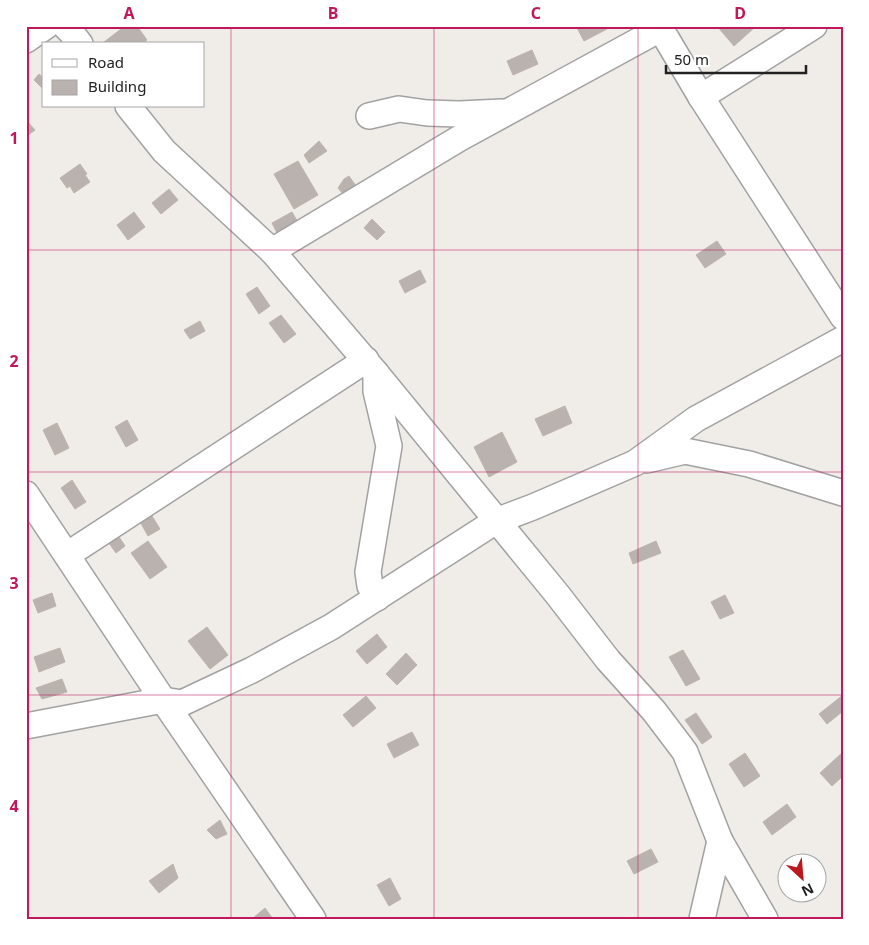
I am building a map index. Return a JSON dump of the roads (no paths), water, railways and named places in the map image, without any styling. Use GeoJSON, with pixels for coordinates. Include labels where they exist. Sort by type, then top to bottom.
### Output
{"type":"FeatureCollection","features":[{"type":"Feature","properties":{"kind":"street"},"geometry":{"type":"LineString","coordinates":[[26,40],[46,26]]}},
{"type":"Feature","properties":{"kind":"street"},"geometry":{"type":"LineString","coordinates":[[65,26],[78,42]]}},
{"type":"Feature","properties":{"kind":"street"},"geometry":{"type":"LineString","coordinates":[[701,97],[814,26]]}},
{"type":"Feature","properties":{"kind":"street"},"geometry":{"type":"LineString","coordinates":[[272,252],[460,138],[660,28],[701,97],[843,317]]}},
{"type":"Feature","properties":{"kind":"street"},"geometry":{"type":"LineString","coordinates":[[130,108],[164,151],[272,252],[371,366],[557,594],[608,660],[654,711],[685,752],[720,841],[765,919]]}},
{"type":"Feature","properties":{"kind":"street"},"geometry":{"type":"LineString","coordinates":[[370,116],[399,109],[459,114],[507,112]]}},
{"type":"Feature","properties":{"kind":"street"},"geometry":{"type":"LineString","coordinates":[[634,463],[696,419],[843,339]]}},
{"type":"Feature","properties":{"kind":"street"},"geometry":{"type":"LineString","coordinates":[[67,556],[371,366]]}},
{"type":"Feature","properties":{"kind":"street"},"geometry":{"type":"LineString","coordinates":[[371,366],[389,446],[368,572],[370,586],[377,598]]}},
{"type":"Feature","properties":{"kind":"street"},"geometry":{"type":"LineString","coordinates":[[26,726],[162,700],[182,703],[252,670],[322,632],[496,521],[534,507],[634,463],[685,451],[749,464],[843,493]]}},
{"type":"Feature","properties":{"kind":"street"},"geometry":{"type":"LineString","coordinates":[[26,494],[162,700],[313,919]]}},
{"type":"Feature","properties":{"kind":"street"},"geometry":{"type":"LineString","coordinates":[[702,919],[720,841]]}}]}
